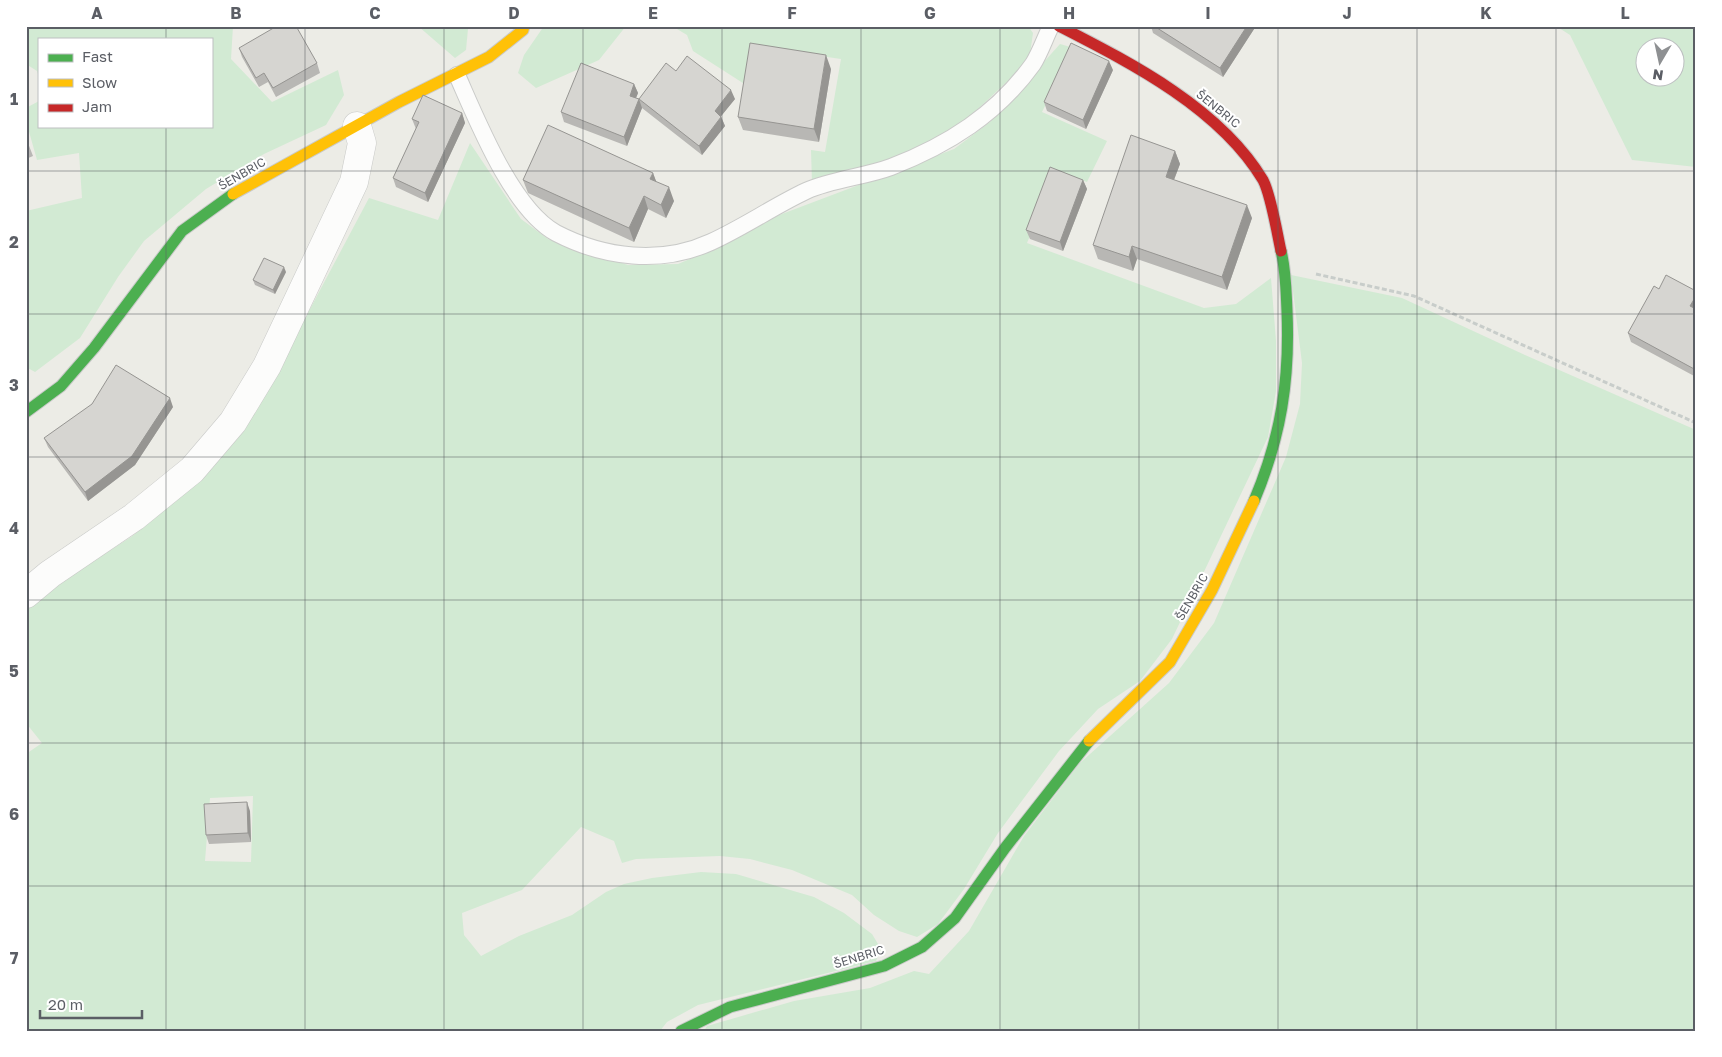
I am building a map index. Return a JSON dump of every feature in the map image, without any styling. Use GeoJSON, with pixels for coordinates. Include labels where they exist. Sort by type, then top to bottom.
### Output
{"type":"FeatureCollection","features":[{"type":"Feature","properties":{"kind":"street","name":"ŠENBRIC"},"geometry":{"type":"LineString","coordinates":[[26,412],[62,386],[94,348],[182,231],[228,198],[357,126],[489,57],[524,26]]}},
{"type":"Feature","properties":{"kind":"street","name":"ŠENBRIC"},"geometry":{"type":"LineString","coordinates":[[681,1031],[730,1007],[884,966],[922,947],[955,918],[1005,848],[1088,742],[1170,662],[1212,590],[1245,522],[1269,463],[1282,415],[1289,356],[1285,267],[1264,182],[1231,137],[1179,96],[1122,58],[1059,26]]}},
{"type":"Feature","properties":{"kind":"street"},"geometry":{"type":"LineString","coordinates":[[26,594],[50,574],[134,517],[192,470],[233,422],[267,366],[354,182],[362,143],[357,126]]}},
{"type":"Feature","properties":{"kind":"lane"},"geometry":{"type":"LineString","coordinates":[[457,75],[485,138],[515,189],[536,217],[554,232],[593,248],[633,257],[676,255],[710,242],[807,191],[891,167],[951,140],[988,115],[1033,64],[1051,26]]}},
{"type":"Feature","properties":{"kind":"path"},"geometry":{"type":"LineString","coordinates":[[1285,267],[1414,296],[1696,423]]}},
{"type":"Feature","properties":{"kind":"green space"},"geometry":{"type":"Polygon","coordinates":[[[26,26],[233,26],[231,59],[272,102],[338,70],[344,95],[326,125],[264,154],[206,189],[144,241],[118,277],[80,338],[35,372],[26,367],[26,211],[82,198],[79,153],[37,160],[26,121],[26,108],[38,102],[38,128],[212,128],[212,38],[38,38],[38,74],[37,71],[26,64],[26,26]]]}},
{"type":"Feature","properties":{"kind":"green space"},"geometry":{"type":"Polygon","coordinates":[[[418,26],[466,26],[468,29],[466,50],[455,58],[418,26]]]}},
{"type":"Feature","properties":{"kind":"green space"},"geometry":{"type":"Polygon","coordinates":[[[544,26],[626,26],[599,60],[536,88],[518,73],[524,55],[544,26]]]}},
{"type":"Feature","properties":{"kind":"green space"},"geometry":{"type":"Polygon","coordinates":[[[672,26],[1028,26],[1033,33],[1029,61],[979,108],[946,135],[888,164],[812,183],[811,150],[825,152],[841,59],[751,46],[746,85],[693,51],[687,35],[672,26]]]}},
{"type":"Feature","properties":{"kind":"green space"},"geometry":{"type":"Polygon","coordinates":[[[1556,26],[1696,26],[1696,167],[1632,160],[1570,35],[1556,26]]]}},
{"type":"Feature","properties":{"kind":"green space"},"geometry":{"type":"Polygon","coordinates":[[[1060,44],[1074,48],[1042,112],[1107,141],[1087,182],[1056,171],[1027,243],[1204,308],[1236,304],[1271,278],[1276,341],[1276,391],[1268,437],[1172,639],[1140,681],[1098,709],[1059,751],[998,833],[964,889],[938,924],[917,937],[899,931],[874,915],[852,895],[792,870],[750,859],[720,856],[636,859],[622,863],[614,841],[581,827],[522,890],[462,913],[464,935],[481,956],[519,936],[572,915],[606,892],[624,884],[652,878],[701,872],[736,874],[814,897],[844,913],[872,934],[881,949],[876,961],[698,1005],[667,1022],[660,1031],[26,1031],[26,754],[42,743],[26,723],[26,608],[34,599],[131,537],[189,490],[260,403],[369,198],[438,220],[470,143],[521,219],[548,239],[628,265],[678,264],[711,250],[761,222],[954,149],[990,122],[1060,44]],[[253,796],[210,798],[205,861],[251,862],[253,796]]]}},
{"type":"Feature","properties":{"kind":"green space"},"geometry":{"type":"Polygon","coordinates":[[[1291,275],[1402,298],[1525,355],[1696,430],[1696,1031],[704,1031],[707,1026],[794,1001],[870,988],[914,971],[929,974],[969,931],[1024,836],[1080,763],[1169,683],[1214,623],[1286,457],[1300,404],[1302,363],[1291,275]]]}},
{"type":"Feature","properties":{"kind":"building"},"geometry":{"type":"Polygon","coordinates":[[[277,26],[296,26],[317,63],[273,88],[264,73],[256,78],[239,48],[277,26]]]}},
{"type":"Feature","properties":{"kind":"building"},"geometry":{"type":"Polygon","coordinates":[[[1154,26],[1247,26],[1220,68],[1154,26]]]}},
{"type":"Feature","properties":{"kind":"building"},"geometry":{"type":"Polygon","coordinates":[[[750,43],[826,55],[814,129],[738,117],[750,43]]]}},
{"type":"Feature","properties":{"kind":"building"},"geometry":{"type":"Polygon","coordinates":[[[1071,43],[1109,61],[1083,120],[1044,102],[1071,43]]]}},
{"type":"Feature","properties":{"kind":"building"},"geometry":{"type":"Polygon","coordinates":[[[687,56],[731,90],[715,111],[721,117],[699,146],[639,99],[666,63],[676,71],[687,56]]]}},
{"type":"Feature","properties":{"kind":"building"},"geometry":{"type":"Polygon","coordinates":[[[581,63],[634,84],[630,96],[639,99],[624,137],[561,112],[581,63]]]}},
{"type":"Feature","properties":{"kind":"building"},"geometry":{"type":"Polygon","coordinates":[[[423,95],[462,113],[425,193],[393,178],[419,122],[412,119],[423,95]]]}},
{"type":"Feature","properties":{"kind":"building"},"geometry":{"type":"Polygon","coordinates":[[[548,125],[653,173],[650,179],[669,187],[661,205],[644,196],[629,228],[523,180],[548,125]]]}},
{"type":"Feature","properties":{"kind":"building"},"geometry":{"type":"Polygon","coordinates":[[[1131,135],[1175,151],[1166,177],[1247,205],[1222,277],[1132,246],[1129,257],[1093,245],[1131,135]]]}},
{"type":"Feature","properties":{"kind":"building"},"geometry":{"type":"Polygon","coordinates":[[[1050,167],[1083,180],[1060,242],[1026,230],[1050,167]]]}},
{"type":"Feature","properties":{"kind":"building"},"geometry":{"type":"Polygon","coordinates":[[[264,258],[284,267],[273,290],[253,280],[264,258]]]}},
{"type":"Feature","properties":{"kind":"building"},"geometry":{"type":"Polygon","coordinates":[[[1666,275],[1696,291],[1696,296],[1690,306],[1696,309],[1696,370],[1628,333],[1654,286],[1659,289],[1666,275]]]}},
{"type":"Feature","properties":{"kind":"building"},"geometry":{"type":"Polygon","coordinates":[[[116,365],[170,398],[132,456],[85,492],[44,438],[92,404],[116,365]]]}},
{"type":"Feature","properties":{"kind":"building"},"geometry":{"type":"Polygon","coordinates":[[[247,802],[248,833],[206,835],[204,804],[247,802]]]}},
{"type":"Feature","properties":{"kind":"traffic: fast"},"geometry":{"type":"LineString","coordinates":[[26,412],[61,386],[94,348],[182,231],[233,194]]}},
{"type":"Feature","properties":{"kind":"traffic: fast"},"geometry":{"type":"LineString","coordinates":[[1254,501],[1271,454],[1282,408],[1285,385],[1288,336],[1285,273],[1281,251]]}},
{"type":"Feature","properties":{"kind":"traffic: fast"},"geometry":{"type":"LineString","coordinates":[[681,1031],[730,1007],[884,966],[922,947],[955,918],[1005,848],[1089,741]]}},
{"type":"Feature","properties":{"kind":"traffic: slow"},"geometry":{"type":"LineString","coordinates":[[233,194],[399,102],[489,57],[523,30],[524,26]]}},
{"type":"Feature","properties":{"kind":"traffic: slow"},"geometry":{"type":"LineString","coordinates":[[1089,741],[1170,662],[1212,590],[1254,501]]}},
{"type":"Feature","properties":{"kind":"traffic: jam"},"geometry":{"type":"LineString","coordinates":[[1059,26],[1144,72],[1199,109],[1223,131],[1245,154],[1263,180],[1271,204],[1281,251]]}}]}
